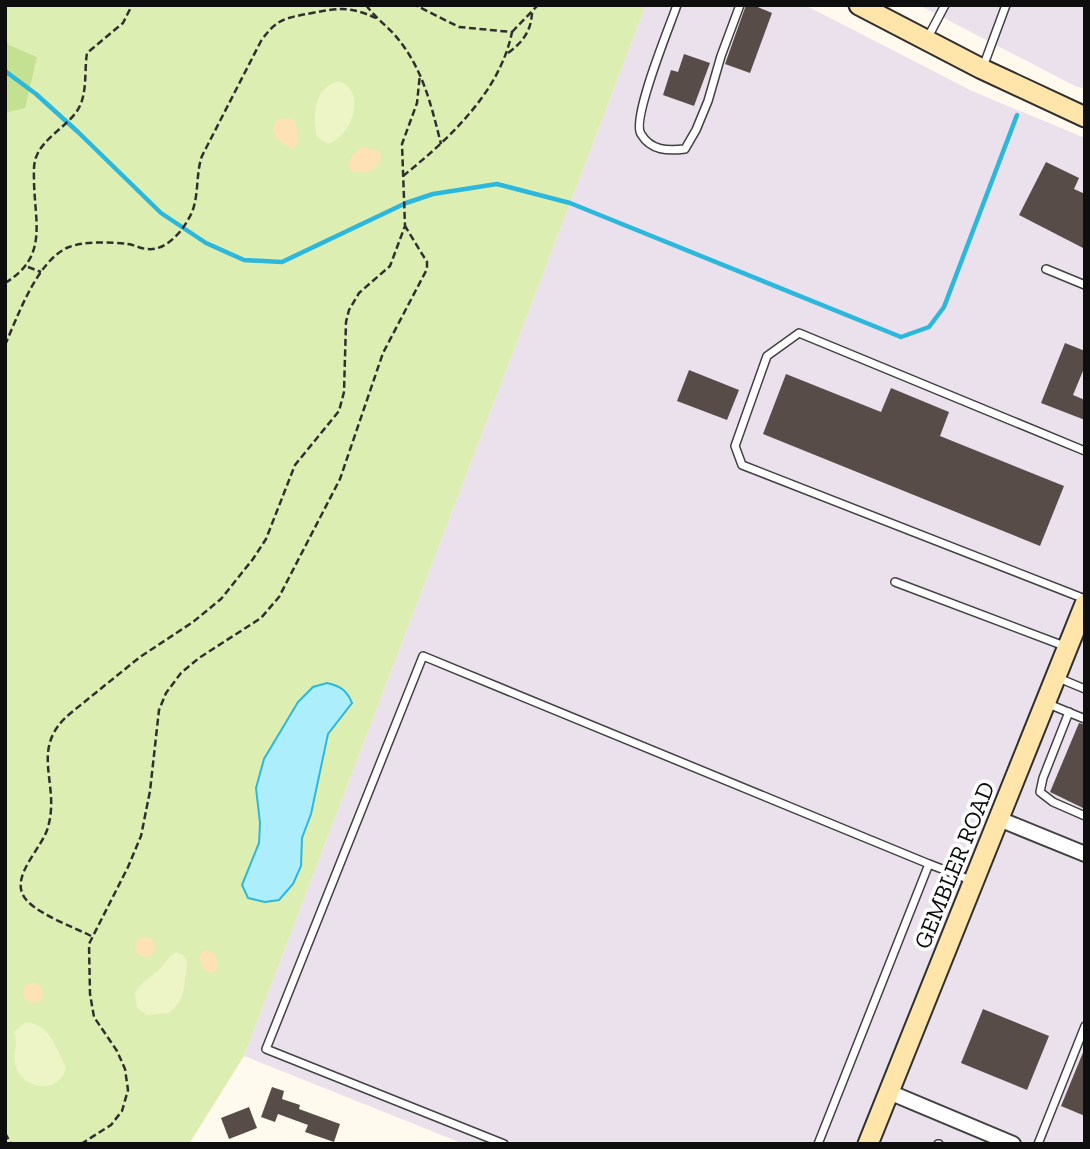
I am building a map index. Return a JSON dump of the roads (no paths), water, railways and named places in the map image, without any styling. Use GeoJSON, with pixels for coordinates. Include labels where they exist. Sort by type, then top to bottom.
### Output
{"type":"FeatureCollection","features":[{"type":"Feature","properties":{"kind":"main road"},"geometry":{"type":"LineString","coordinates":[[859,5],[982,69],[1085,117]]}},
{"type":"Feature","properties":{"kind":"main road","name":"GEMBLER ROAD"},"geometry":{"type":"LineString","coordinates":[[868,1144],[1085,604]]}},
{"type":"Feature","properties":{"kind":"street"},"geometry":{"type":"LineString","coordinates":[[999,819],[1085,854]]}},
{"type":"Feature","properties":{"kind":"street"},"geometry":{"type":"LineString","coordinates":[[889,1092],[990,1139],[1013,1144]]}},
{"type":"Feature","properties":{"kind":"lane"},"geometry":{"type":"LineString","coordinates":[[677,5],[638,122],[640,134],[653,146],[667,151],[685,149],[696,130],[740,5]]}},
{"type":"Feature","properties":{"kind":"lane"},"geometry":{"type":"LineString","coordinates":[[927,40],[945,5]]}},
{"type":"Feature","properties":{"kind":"lane"},"geometry":{"type":"LineString","coordinates":[[982,69],[1006,5]]}},
{"type":"Feature","properties":{"kind":"lane"},"geometry":{"type":"LineString","coordinates":[[1046,268],[1085,285]]}},
{"type":"Feature","properties":{"kind":"lane"},"geometry":{"type":"LineString","coordinates":[[1085,451],[799,333],[767,356],[735,446],[742,465],[1085,599]]}},
{"type":"Feature","properties":{"kind":"lane"},"geometry":{"type":"LineString","coordinates":[[895,582],[1068,647]]}},
{"type":"Feature","properties":{"kind":"lane"},"geometry":{"type":"LineString","coordinates":[[504,1144],[266,1049],[423,656],[974,881]]}},
{"type":"Feature","properties":{"kind":"lane"},"geometry":{"type":"LineString","coordinates":[[1056,677],[1085,690]]}},
{"type":"Feature","properties":{"kind":"lane"},"geometry":{"type":"LineString","coordinates":[[1045,703],[1085,719]]}},
{"type":"Feature","properties":{"kind":"lane"},"geometry":{"type":"LineString","coordinates":[[1069,712],[1043,778],[1041,792],[1053,802],[1085,816]]}},
{"type":"Feature","properties":{"kind":"lane"},"geometry":{"type":"LineString","coordinates":[[818,1144],[929,864]]}},
{"type":"Feature","properties":{"kind":"lane"},"geometry":{"type":"LineString","coordinates":[[1038,1144],[1085,1026]]}},
{"type":"Feature","properties":{"kind":"water"},"geometry":{"type":"Polygon","coordinates":[[[327,683],[342,689],[352,703],[328,734],[311,814],[302,838],[301,866],[293,884],[279,900],[265,902],[248,898],[242,885],[259,843],[256,788],[264,759],[298,702],[313,687],[327,683]]]}},
{"type":"Feature","properties":{"kind":"waterway"},"geometry":{"type":"LineString","coordinates":[[5,71],[36,94],[78,132],[161,213],[206,243],[244,260],[282,262],[406,203],[433,194],[497,184],[570,203],[901,337],[929,327],[944,307],[1017,115]]}}]}
